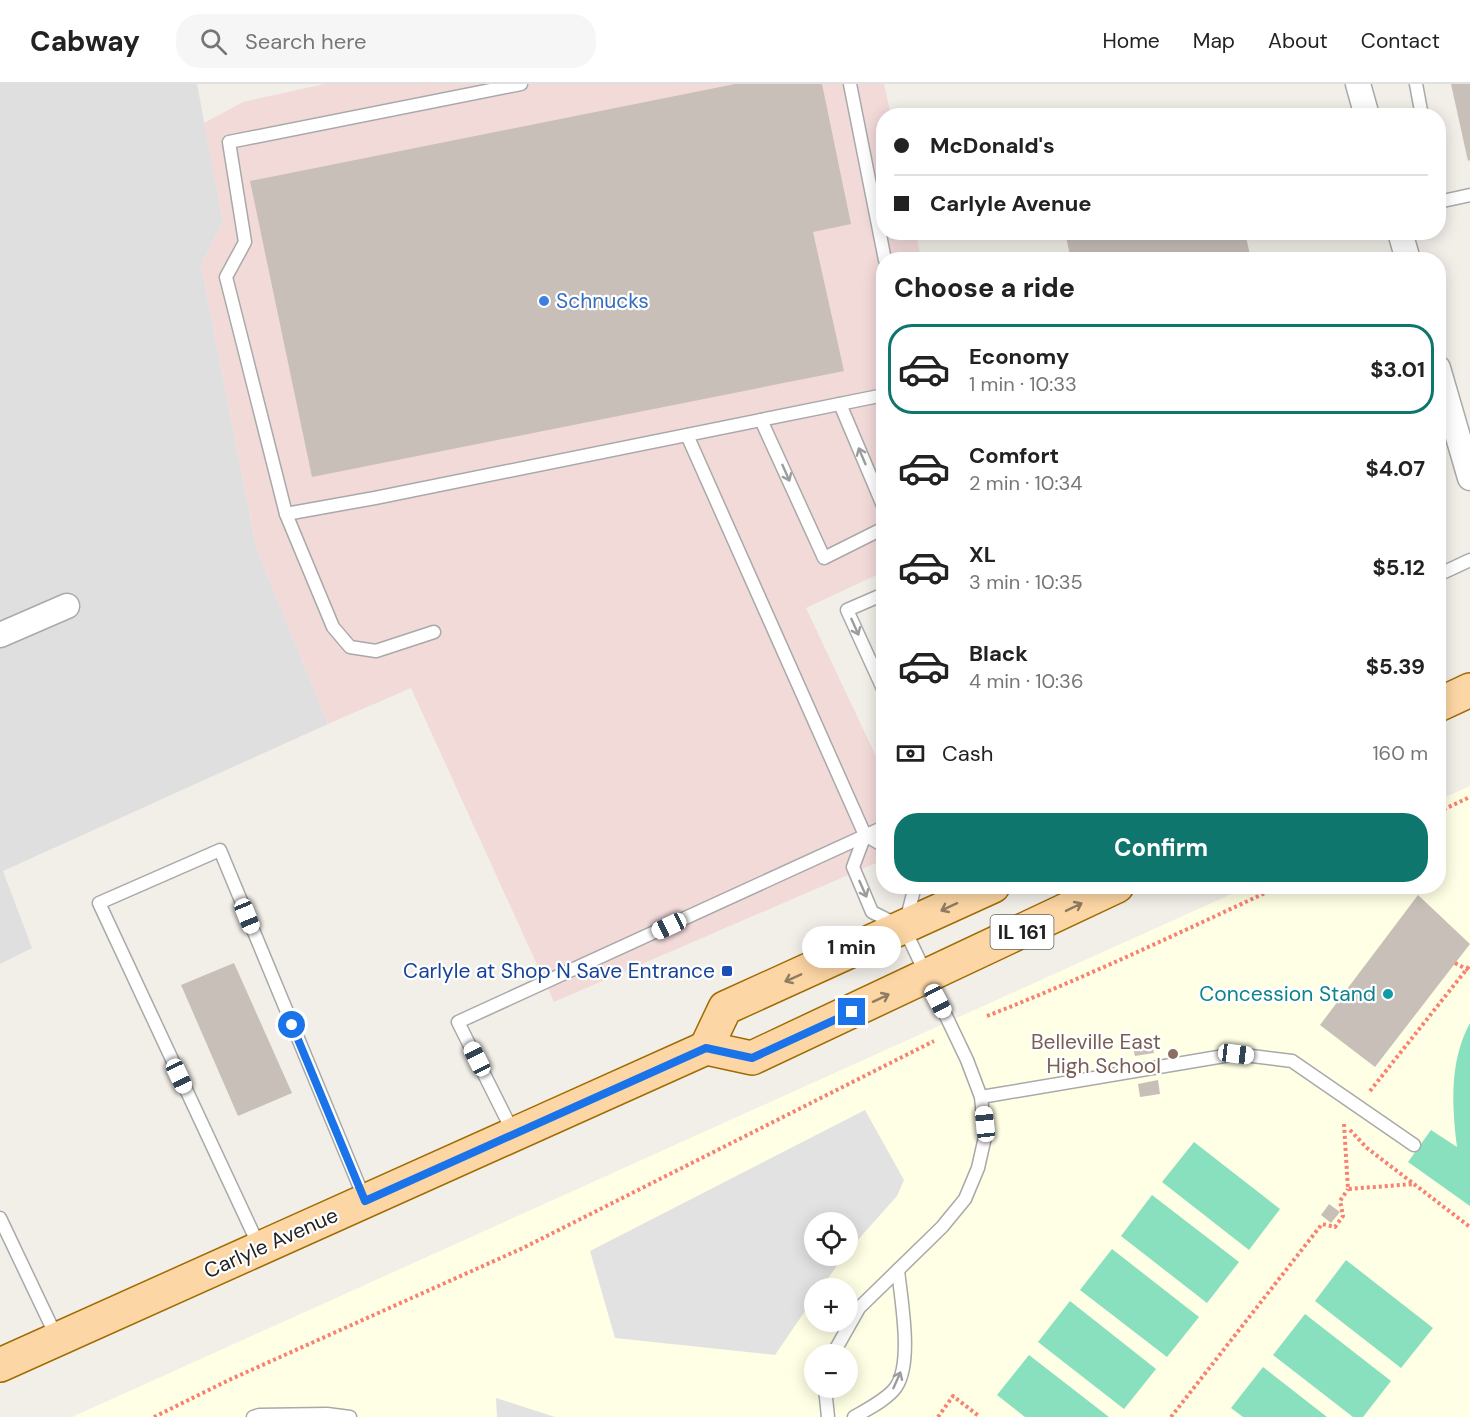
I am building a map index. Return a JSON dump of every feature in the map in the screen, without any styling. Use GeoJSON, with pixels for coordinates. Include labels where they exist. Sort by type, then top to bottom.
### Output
{"type":"FeatureCollection","features":[{"type":"Feature","properties":{"kind":"main road"},"geometry":{"type":"LineString","coordinates":[[1446,701],[1470,690]]}},
{"type":"Feature","properties":{"kind":"main road","name":"IL 161"},"geometry":{"type":"LineString","coordinates":[[976,894],[725,1008],[706,1048],[752,1058],[927,978],[1100,894]]}},
{"type":"Feature","properties":{"kind":"main road","name":"Carlyle Avenue"},"geometry":{"type":"LineString","coordinates":[[0,1365],[706,1048]]}},
{"type":"Feature","properties":{"kind":"street"},"geometry":{"type":"LineString","coordinates":[[1358,84],[1365,108]]}},
{"type":"Feature","properties":{"kind":"street"},"geometry":{"type":"LineString","coordinates":[[1446,396],[1470,478]]}},
{"type":"Feature","properties":{"kind":"street"},"geometry":{"type":"LineString","coordinates":[[0,635],[67,606]]}},
{"type":"Feature","properties":{"kind":"lane"},"geometry":{"type":"LineString","coordinates":[[434,632],[376,651],[350,647],[333,627],[286,514],[226,277],[245,242],[229,142],[521,84]]}},
{"type":"Feature","properties":{"kind":"lane"},"geometry":{"type":"LineString","coordinates":[[850,84],[876,215]]}},
{"type":"Feature","properties":{"kind":"lane"},"geometry":{"type":"LineString","coordinates":[[1416,84],[1420,108]]}},
{"type":"Feature","properties":{"kind":"lane"},"geometry":{"type":"LineString","coordinates":[[1446,200],[1470,195]]}},
{"type":"Feature","properties":{"kind":"lane"},"geometry":{"type":"LineString","coordinates":[[286,514],[876,397]]}},
{"type":"Feature","properties":{"kind":"lane"},"geometry":{"type":"LineString","coordinates":[[840,404],[876,489]]}},
{"type":"Feature","properties":{"kind":"lane"},"geometry":{"type":"LineString","coordinates":[[761,420],[824,558],[876,532]]}},
{"type":"Feature","properties":{"kind":"lane"},"geometry":{"type":"LineString","coordinates":[[687,435],[865,835],[876,841]]}},
{"type":"Feature","properties":{"kind":"lane"},"geometry":{"type":"LineString","coordinates":[[1446,571],[1470,560]]}},
{"type":"Feature","properties":{"kind":"lane"},"geometry":{"type":"LineString","coordinates":[[876,597],[847,610],[876,673]]}},
{"type":"Feature","properties":{"kind":"lane"},"geometry":{"type":"LineString","coordinates":[[514,1134],[458,1022],[876,830]]}},
{"type":"Feature","properties":{"kind":"lane"},"geometry":{"type":"LineString","coordinates":[[839,1344],[859,1308],[956,1211],[972,1185],[983,1153],[985,1137],[981,1097],[954,1032],[904,928],[872,912],[853,867],[865,835]]}},
{"type":"Feature","properties":{"kind":"lane"},"geometry":{"type":"LineString","coordinates":[[260,1248],[99,903],[220,850],[365,1201]]}},
{"type":"Feature","properties":{"kind":"lane"},"geometry":{"type":"LineString","coordinates":[[904,928],[913,894]]}},
{"type":"Feature","properties":{"kind":"lane"},"geometry":{"type":"LineString","coordinates":[[981,1097],[1236,1054],[1293,1061],[1414,1145]]}},
{"type":"Feature","properties":{"kind":"lane"},"geometry":{"type":"LineString","coordinates":[[0,1218],[57,1339]]}},
{"type":"Feature","properties":{"kind":"lane"},"geometry":{"type":"LineString","coordinates":[[854,1417],[874,1406],[896,1387],[906,1359],[898,1270]]}},
{"type":"Feature","properties":{"kind":"lane"},"geometry":{"type":"LineString","coordinates":[[826,1398],[828,1417]]}},
{"type":"Feature","properties":{"kind":"lane"},"geometry":{"type":"LineString","coordinates":[[254,1417],[327,1414],[350,1417]]}},
{"type":"Feature","properties":{"kind":"path"},"geometry":{"type":"LineString","coordinates":[[1446,808],[1470,797]]}},
{"type":"Feature","properties":{"kind":"path"},"geometry":{"type":"LineString","coordinates":[[987,1016],[1050,992],[1263,894]]}},
{"type":"Feature","properties":{"kind":"path"},"geometry":{"type":"LineString","coordinates":[[1358,1106],[1469,968],[1455,963]]}},
{"type":"Feature","properties":{"kind":"path"},"geometry":{"type":"LineString","coordinates":[[154,1417],[229,1380],[523,1248],[935,1041]]}},
{"type":"Feature","properties":{"kind":"path"},"geometry":{"type":"LineString","coordinates":[[1171,1417],[1322,1224],[1335,1227],[1344,1216],[1340,1201],[1348,1189],[1344,1123],[1367,1148],[1470,1227]]}},
{"type":"Feature","properties":{"kind":"path"},"geometry":{"type":"LineString","coordinates":[[1348,1189],[1414,1184]]}},
{"type":"Feature","properties":{"kind":"path"},"geometry":{"type":"LineString","coordinates":[[938,1417],[953,1396],[980,1417]]}},
{"type":"Feature","properties":{"kind":"shaded area"},"geometry":{"type":"Polygon","coordinates":[[[0,84],[197,84],[223,222],[201,265],[256,547],[328,724],[3,871],[32,948],[0,964],[0,84]]]}},
{"type":"Feature","properties":{"kind":"shaded area"},"geometry":{"type":"Polygon","coordinates":[[[324,84],[884,84],[889,108],[876,108],[876,240],[917,240],[920,252],[876,252],[876,575],[806,608],[876,756],[876,863],[554,1002],[411,688],[328,724],[256,547],[201,265],[223,222],[204,123],[243,102],[324,84]]]}},
{"type":"Feature","properties":{"kind":"shaded area","name":"Belleville East High School"},"geometry":{"type":"Polygon","coordinates":[[[1470,786],[1470,1417],[72,1417],[1231,894],[1446,894],[1446,797],[1470,786]]]}},
{"type":"Feature","properties":{"kind":"shaded area"},"geometry":{"type":"Polygon","coordinates":[[[865,1110],[904,1180],[897,1196],[858,1240],[858,1212],[804,1212],[804,1266],[837,1266],[828,1278],[804,1278],[804,1313],[775,1355],[615,1338],[590,1251],[865,1110]]]}},
{"type":"Feature","properties":{"kind":"shaded area"},"geometry":{"type":"Polygon","coordinates":[[[496,1398],[555,1417],[497,1417],[496,1398]]]}},
{"type":"Feature","properties":{"kind":"green space"},"geometry":{"type":"Polygon","coordinates":[[[1470,1023],[1470,1206],[1408,1162],[1431,1130],[1457,1147],[1453,1100],[1455,1068],[1463,1038],[1470,1023]]]}},
{"type":"Feature","properties":{"kind":"green space"},"geometry":{"type":"Polygon","coordinates":[[[1194,1142],[1280,1209],[1249,1250],[1162,1182],[1194,1142]]]}},
{"type":"Feature","properties":{"kind":"green space"},"geometry":{"type":"Polygon","coordinates":[[[1152,1195],[1239,1262],[1207,1303],[1121,1236],[1152,1195]]]}},
{"type":"Feature","properties":{"kind":"green space"},"geometry":{"type":"Polygon","coordinates":[[[1112,1249],[1199,1317],[1167,1357],[1080,1290],[1112,1249]]]}},
{"type":"Feature","properties":{"kind":"green space"},"geometry":{"type":"Polygon","coordinates":[[[1346,1260],[1433,1328],[1401,1368],[1315,1301],[1346,1260]]]}},
{"type":"Feature","properties":{"kind":"green space"},"geometry":{"type":"Polygon","coordinates":[[[1070,1301],[1156,1369],[1124,1409],[1038,1342],[1070,1301]]]}},
{"type":"Feature","properties":{"kind":"green space"},"geometry":{"type":"Polygon","coordinates":[[[1305,1314],[1391,1381],[1363,1417],[1353,1417],[1273,1355],[1305,1314]]]}},
{"type":"Feature","properties":{"kind":"green space"},"geometry":{"type":"Polygon","coordinates":[[[1029,1355],[1109,1417],[1025,1417],[997,1395],[1029,1355]]]}},
{"type":"Feature","properties":{"kind":"green space"},"geometry":{"type":"Polygon","coordinates":[[[1263,1367],[1327,1417],[1243,1417],[1231,1408],[1263,1367]]]}},
{"type":"Feature","properties":{"kind":"building"},"geometry":{"type":"Polygon","coordinates":[[[735,84],[822,84],[851,224],[813,232],[844,371],[312,477],[250,181],[735,84]]]}},
{"type":"Feature","properties":{"kind":"building"},"geometry":{"type":"Polygon","coordinates":[[[1451,84],[1470,84],[1470,160],[1468,161],[1451,84]]]}},
{"type":"Feature","properties":{"kind":"building"},"geometry":{"type":"Polygon","coordinates":[[[1067,240],[1247,240],[1249,252],[1069,252],[1067,240]]]}},
{"type":"Feature","properties":{"kind":"building","name":"Concession Stand"},"geometry":{"type":"Polygon","coordinates":[[[1418,895],[1470,944],[1375,1067],[1320,1025],[1418,895]]]}},
{"type":"Feature","properties":{"kind":"building"},"geometry":{"type":"Polygon","coordinates":[[[234,963],[292,1093],[238,1116],[181,985],[234,963]]]}},
{"type":"Feature","properties":{"kind":"building"},"geometry":{"type":"Polygon","coordinates":[[[1151,1040],[1154,1053],[1135,1056],[1132,1043],[1151,1040]]]}},
{"type":"Feature","properties":{"kind":"building"},"geometry":{"type":"Polygon","coordinates":[[[1158,1080],[1160,1094],[1140,1097],[1138,1084],[1158,1080]]]}},
{"type":"Feature","properties":{"kind":"building"},"geometry":{"type":"Polygon","coordinates":[[[1329,1204],[1340,1212],[1331,1223],[1321,1215],[1329,1204]]]}},
{"type":"Feature","properties":{"kind":"place","name":"Schnucks"},"geometry":{"type":"Point","coordinates":[544,301]}},
{"type":"Feature","properties":{"kind":"place","name":"Carlyle at Shop N Save Entrance"},"geometry":{"type":"Point","coordinates":[727,971]}},
{"type":"Feature","properties":{"kind":"place","name":"Concession Stand"},"geometry":{"type":"Point","coordinates":[1388,994]}},
{"type":"Feature","properties":{"kind":"place","name":"Belleville East High School"},"geometry":{"type":"Point","coordinates":[1173,1054]}},
{"type":"Feature","properties":{"kind":"route"},"geometry":{"type":"LineString","coordinates":[[292,1025],[365,1201],[706,1048],[752,1058],[852,1012]]}}]}
